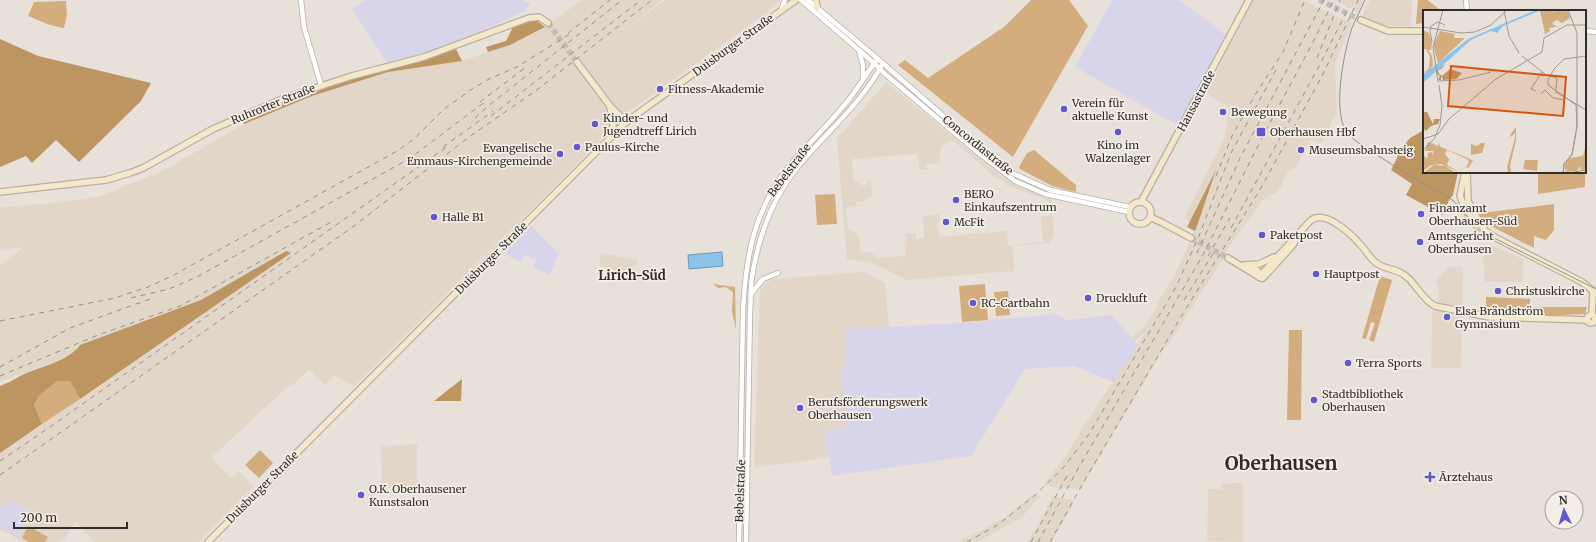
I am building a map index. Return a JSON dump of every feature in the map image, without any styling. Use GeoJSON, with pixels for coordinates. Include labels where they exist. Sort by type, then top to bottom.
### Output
{"type":"FeatureCollection","features":[{"type":"Feature","properties":{"kind":"main road","name":"Duisburger Straße"},"geometry":{"type":"LineString","coordinates":[[208,542],[626,122],[796,0]]}},
{"type":"Feature","properties":{"kind":"main road"},"geometry":{"type":"LineString","coordinates":[[816,0],[817,8]]}},
{"type":"Feature","properties":{"kind":"main road","name":"Hansastraße"},"geometry":{"type":"LineString","coordinates":[[1141,202],[1249,0]]}},
{"type":"Feature","properties":{"kind":"main road","name":"Ruhrorter Straße"},"geometry":{"type":"LineString","coordinates":[[0,192],[106,180],[130,173],[143,168],[213,129],[273,103],[321,85],[424,57],[529,18],[539,18],[548,23]]}},
{"type":"Feature","properties":{"kind":"main road"},"geometry":{"type":"LineString","coordinates":[[1361,20],[1388,31],[1423,31]]}},
{"type":"Feature","properties":{"kind":"main road"},"geometry":{"type":"LineString","coordinates":[[577,62],[610,106],[626,122]]}},
{"type":"Feature","properties":{"kind":"main road"},"geometry":{"type":"LineString","coordinates":[[610,106],[613,119],[612,136]]}},
{"type":"Feature","properties":{"kind":"main road"},"geometry":{"type":"LineString","coordinates":[[1466,173],[1467,197],[1471,208],[1481,225],[1490,235]]}},
{"type":"Feature","properties":{"kind":"main road"},"geometry":{"type":"LineString","coordinates":[[1261,277],[1278,255],[1314,219],[1323,217],[1342,228],[1359,242],[1378,265],[1403,274],[1431,304],[1450,310],[1499,318],[1588,320],[1591,323],[1594,322],[1595,318],[1592,315],[1595,292],[1582,282],[1490,235],[1476,226],[1464,208],[1460,196],[1466,173]]}},
{"type":"Feature","properties":{"kind":"main road"},"geometry":{"type":"LineString","coordinates":[[1130,210],[1136,202],[1141,202],[1149,206],[1151,211],[1150,217],[1163,222],[1191,238]]}},
{"type":"Feature","properties":{"kind":"main road","name":"Concordiastraße"},"geometry":{"type":"LineString","coordinates":[[1130,210],[1131,220],[1138,224],[1144,222],[1150,217]]}},
{"type":"Feature","properties":{"kind":"main road"},"geometry":{"type":"LineString","coordinates":[[1261,277],[1293,245],[1299,234]]}},
{"type":"Feature","properties":{"kind":"main road"},"geometry":{"type":"LineString","coordinates":[[1244,265],[1259,264],[1278,255]]}},
{"type":"Feature","properties":{"kind":"main road"},"geometry":{"type":"LineString","coordinates":[[1228,258],[1261,277]]}},
{"type":"Feature","properties":{"kind":"main road"},"geometry":{"type":"LineString","coordinates":[[1235,262],[1256,270],[1261,277]]}},
{"type":"Feature","properties":{"kind":"street"},"geometry":{"type":"LineString","coordinates":[[300,0],[304,27],[321,85]]}},
{"type":"Feature","properties":{"kind":"street"},"geometry":{"type":"LineString","coordinates":[[781,10],[785,0]]}},
{"type":"Feature","properties":{"kind":"street","name":"Concordiastraße"},"geometry":{"type":"LineString","coordinates":[[801,0],[976,151],[1015,181],[1045,194],[1130,210]]}},
{"type":"Feature","properties":{"kind":"street","name":"Concordiastraße"},"geometry":{"type":"LineString","coordinates":[[808,0],[980,148],[1012,173],[1050,190],[1130,210]]}},
{"type":"Feature","properties":{"kind":"street"},"geometry":{"type":"LineString","coordinates":[[859,51],[863,65],[863,80]]}},
{"type":"Feature","properties":{"kind":"street"},"geometry":{"type":"LineString","coordinates":[[874,63],[878,59]]}},
{"type":"Feature","properties":{"kind":"street","name":"Bebelstraße"},"geometry":{"type":"LineString","coordinates":[[739,542],[745,276],[754,231],[768,198],[781,177],[855,92],[874,63]]}},
{"type":"Feature","properties":{"kind":"street"},"geometry":{"type":"LineString","coordinates":[[880,69],[883,63]]}},
{"type":"Feature","properties":{"kind":"street","name":"Bebelstraße"},"geometry":{"type":"LineString","coordinates":[[746,542],[752,276],[758,249],[775,203],[797,168],[850,111],[880,69]]}},
{"type":"Feature","properties":{"kind":"street"},"geometry":{"type":"LineString","coordinates":[[827,125],[828,135]]}},
{"type":"Feature","properties":{"kind":"street"},"geometry":{"type":"LineString","coordinates":[[752,294],[763,279],[778,273]]}},
{"type":"Feature","properties":{"kind":"street"},"geometry":{"type":"LineString","coordinates":[[742,392],[749,393]]}},
{"type":"Feature","properties":{"kind":"shaded area"},"geometry":{"type":"Polygon","coordinates":[[[365,0],[521,0],[530,3],[526,10],[498,24],[427,52],[387,63],[352,9],[365,0]]]}},
{"type":"Feature","properties":{"kind":"shaded area"},"geometry":{"type":"Polygon","coordinates":[[[582,0],[662,0],[616,37],[665,0],[781,0],[764,15],[628,112],[355,386],[334,376],[325,385],[309,370],[293,385],[291,384],[283,391],[211,458],[231,478],[239,471],[254,487],[199,542],[95,542],[75,521],[65,539],[58,542],[23,542],[0,529],[0,453],[291,253],[285,251],[201,300],[80,345],[75,351],[64,358],[0,382],[0,265],[24,247],[0,251],[0,207],[57,203],[101,196],[164,170],[244,124],[312,96],[388,72],[462,61],[510,45],[541,30],[582,0]]]}},
{"type":"Feature","properties":{"kind":"shaded area"},"geometry":{"type":"Polygon","coordinates":[[[1031,0],[1069,0],[1088,26],[1013,157],[898,65],[905,60],[928,78],[1004,27],[1031,0]]]}},
{"type":"Feature","properties":{"kind":"shaded area"},"geometry":{"type":"Polygon","coordinates":[[[1112,0],[1178,0],[1226,34],[1179,126],[1075,67],[1112,0]]]}},
{"type":"Feature","properties":{"kind":"shaded area"},"geometry":{"type":"Polygon","coordinates":[[[1254,0],[1302,0],[1352,23],[1335,63],[1337,113],[1320,144],[1311,139],[1294,170],[1291,168],[1281,183],[1283,185],[1277,192],[1264,199],[1228,248],[1221,262],[1168,345],[1165,347],[1081,489],[1058,488],[1043,485],[1065,457],[1145,333],[1134,341],[1131,338],[1144,327],[1157,306],[1159,299],[1173,278],[1195,231],[1197,226],[1184,218],[1226,133],[1229,107],[1205,93],[1254,0]]]}},
{"type":"Feature","properties":{"kind":"shaded area"},"geometry":{"type":"Polygon","coordinates":[[[1335,0],[1363,0],[1358,12],[1335,0]]]}},
{"type":"Feature","properties":{"kind":"shaded area"},"geometry":{"type":"Polygon","coordinates":[[[1370,0],[1412,0],[1411,25],[1388,26],[1362,17],[1370,0]]]}},
{"type":"Feature","properties":{"kind":"shaded area"},"geometry":{"type":"Polygon","coordinates":[[[1418,0],[1427,0],[1441,10],[1423,10],[1423,23],[1416,24],[1418,0]]]}},
{"type":"Feature","properties":{"kind":"shaded area"},"geometry":{"type":"Polygon","coordinates":[[[66,1],[67,15],[64,28],[50,25],[28,16],[34,2],[66,1]]]}},
{"type":"Feature","properties":{"kind":"shaded area"},"geometry":{"type":"Polygon","coordinates":[[[536,20],[545,27],[510,45],[488,52],[486,47],[506,41],[513,27],[536,20]]]}},
{"type":"Feature","properties":{"kind":"shaded area"},"geometry":{"type":"Polygon","coordinates":[[[0,39],[38,56],[151,83],[141,101],[79,162],[56,140],[32,163],[26,156],[0,167],[0,39]]]}},
{"type":"Feature","properties":{"kind":"shaded area"},"geometry":{"type":"Polygon","coordinates":[[[456,49],[462,61],[388,72],[312,96],[244,124],[241,119],[322,88],[456,49]]]}},
{"type":"Feature","properties":{"kind":"shaded area"},"geometry":{"type":"Polygon","coordinates":[[[886,82],[1002,177],[1021,188],[1051,199],[1054,236],[1049,243],[1013,246],[1014,271],[907,280],[870,262],[847,259],[837,139],[886,82]],[[949,141],[944,144],[940,149],[940,163],[926,164],[927,170],[920,170],[917,154],[852,159],[854,182],[860,181],[860,185],[867,185],[867,181],[871,181],[872,197],[866,198],[866,201],[856,202],[856,207],[846,208],[848,230],[855,232],[856,236],[859,236],[860,253],[872,252],[872,255],[876,255],[877,258],[906,256],[906,234],[916,233],[916,239],[924,238],[923,216],[939,214],[939,237],[1007,231],[1008,246],[1043,242],[1041,217],[1051,216],[1048,201],[1044,198],[1006,185],[1003,180],[996,178],[955,142],[949,141]]]}},
{"type":"Feature","properties":{"kind":"shaded area"},"geometry":{"type":"Polygon","coordinates":[[[1423,131],[1423,173],[1458,173],[1453,195],[1449,200],[1443,215],[1406,195],[1412,184],[1391,170],[1398,153],[1410,138],[1423,131]]]}},
{"type":"Feature","properties":{"kind":"shaded area"},"geometry":{"type":"Polygon","coordinates":[[[1034,150],[1076,185],[1076,192],[1052,186],[1020,169],[1019,167],[1027,153],[1034,150]]]}},
{"type":"Feature","properties":{"kind":"shaded area"},"geometry":{"type":"Polygon","coordinates":[[[1216,170],[1197,226],[1195,231],[1187,227],[1216,170]]]}},
{"type":"Feature","properties":{"kind":"shaded area"},"geometry":{"type":"Polygon","coordinates":[[[1538,173],[1585,173],[1585,187],[1538,194],[1538,173]]]}},
{"type":"Feature","properties":{"kind":"shaded area"},"geometry":{"type":"Polygon","coordinates":[[[835,194],[837,224],[817,225],[815,195],[835,194]]]}},
{"type":"Feature","properties":{"kind":"shaded area"},"geometry":{"type":"Polygon","coordinates":[[[1554,204],[1554,230],[1546,240],[1534,236],[1534,248],[1481,221],[1478,216],[1481,213],[1554,204]]]}},
{"type":"Feature","properties":{"kind":"shaded area"},"geometry":{"type":"Polygon","coordinates":[[[531,226],[559,254],[550,275],[533,267],[536,260],[525,255],[521,262],[506,255],[507,251],[531,226]]]}},
{"type":"Feature","properties":{"kind":"shaded area"},"geometry":{"type":"Polygon","coordinates":[[[1489,244],[1523,259],[1523,282],[1485,282],[1483,259],[1488,250],[1486,249],[1489,244]]]}},
{"type":"Feature","properties":{"kind":"shaded area"},"geometry":{"type":"Polygon","coordinates":[[[286,251],[291,253],[80,399],[70,381],[57,381],[39,396],[34,405],[42,424],[0,453],[0,386],[69,355],[80,345],[201,300],[286,251]]]}},
{"type":"Feature","properties":{"kind":"shaded area"},"geometry":{"type":"Polygon","coordinates":[[[600,253],[637,260],[637,264],[620,275],[600,265],[600,253]]]}},
{"type":"Feature","properties":{"kind":"shaded area","name":"Elsa Brändström Gymnasium"},"geometry":{"type":"Polygon","coordinates":[[[1450,267],[1463,267],[1461,368],[1431,368],[1432,312],[1436,310],[1439,291],[1436,280],[1450,267]]]}},
{"type":"Feature","properties":{"kind":"shaded area"},"geometry":{"type":"Polygon","coordinates":[[[863,272],[885,283],[889,327],[846,330],[846,359],[842,376],[847,427],[825,430],[829,457],[754,468],[760,290],[765,284],[773,279],[863,272]]]}},
{"type":"Feature","properties":{"kind":"shaded area"},"geometry":{"type":"Polygon","coordinates":[[[1380,276],[1392,280],[1374,342],[1369,340],[1375,323],[1371,322],[1366,339],[1362,338],[1380,276]]]}},
{"type":"Feature","properties":{"kind":"shaded area"},"geometry":{"type":"Polygon","coordinates":[[[713,284],[735,287],[736,329],[732,312],[733,292],[726,287],[718,288],[713,284]]]}},
{"type":"Feature","properties":{"kind":"shaded area","name":"RC-Cartbahn"},"geometry":{"type":"Polygon","coordinates":[[[985,284],[988,320],[962,322],[959,286],[985,284]]]}},
{"type":"Feature","properties":{"kind":"shaded area"},"geometry":{"type":"Polygon","coordinates":[[[1008,291],[1010,315],[996,316],[994,292],[1008,291]]]}},
{"type":"Feature","properties":{"kind":"shaded area"},"geometry":{"type":"Polygon","coordinates":[[[1486,297],[1530,299],[1530,307],[1587,307],[1585,314],[1539,316],[1491,313],[1486,312],[1486,297]]]}},
{"type":"Feature","properties":{"kind":"shaded area"},"geometry":{"type":"Polygon","coordinates":[[[1057,314],[1066,320],[1111,315],[1138,345],[1113,382],[1075,366],[1025,369],[971,456],[832,476],[825,430],[847,427],[842,376],[846,359],[846,329],[961,323],[1057,314]]]}},
{"type":"Feature","properties":{"kind":"shaded area"},"geometry":{"type":"Polygon","coordinates":[[[1289,330],[1302,330],[1301,420],[1287,420],[1289,330]]]}},
{"type":"Feature","properties":{"kind":"shaded area"},"geometry":{"type":"Polygon","coordinates":[[[462,379],[461,401],[434,401],[462,379]]]}},
{"type":"Feature","properties":{"kind":"shaded area"},"geometry":{"type":"Polygon","coordinates":[[[57,381],[70,381],[80,399],[42,424],[34,405],[39,396],[57,381]]]}},
{"type":"Feature","properties":{"kind":"shaded area"},"geometry":{"type":"Polygon","coordinates":[[[417,444],[417,488],[382,488],[381,447],[417,444]]]}},
{"type":"Feature","properties":{"kind":"shaded area"},"geometry":{"type":"Polygon","coordinates":[[[260,450],[273,463],[259,478],[245,465],[260,450]]]}},
{"type":"Feature","properties":{"kind":"shaded area"},"geometry":{"type":"Polygon","coordinates":[[[1243,483],[1243,542],[1207,541],[1208,489],[1221,489],[1221,484],[1243,483]]]}},
{"type":"Feature","properties":{"kind":"shaded area"},"geometry":{"type":"Polygon","coordinates":[[[1033,495],[1040,496],[1021,518],[977,542],[959,542],[1004,518],[1033,495]]]}},
{"type":"Feature","properties":{"kind":"shaded area"},"geometry":{"type":"Polygon","coordinates":[[[1053,496],[1075,501],[1052,542],[1028,542],[1053,496]]]}},
{"type":"Feature","properties":{"kind":"shaded area"},"geometry":{"type":"Polygon","coordinates":[[[11,501],[31,513],[18,537],[0,527],[0,510],[11,501]]]}},
{"type":"Feature","properties":{"kind":"shaded area"},"geometry":{"type":"Polygon","coordinates":[[[28,526],[48,537],[45,542],[29,542],[22,538],[28,526]]]}},
{"type":"Feature","properties":{"kind":"water"},"geometry":{"type":"Polygon","coordinates":[[[722,252],[723,266],[689,269],[688,255],[722,252]]]}},
{"type":"Feature","properties":{"kind":"tunnel"},"geometry":{"type":"LineString","coordinates":[[1319,0],[1361,20]]}},
{"type":"Feature","properties":{"kind":"tunnel"},"geometry":{"type":"LineString","coordinates":[[548,23],[577,62]]}},
{"type":"Feature","properties":{"kind":"tunnel"},"geometry":{"type":"LineString","coordinates":[[1191,238],[1228,258]]}},
{"type":"Feature","properties":{"kind":"tram line"},"geometry":{"type":"LineString","coordinates":[[1365,0],[1349,38],[1343,66],[1340,112],[1343,125],[1348,134],[1359,144],[1451,199],[1476,226],[1486,234],[1596,289]]}},
{"type":"Feature","properties":{"kind":"railway"},"geometry":{"type":"LineString","coordinates":[[568,33],[610,0]]}},
{"type":"Feature","properties":{"kind":"railway"},"geometry":{"type":"LineString","coordinates":[[475,118],[622,0]]}},
{"type":"Feature","properties":{"kind":"railway"},"geometry":{"type":"LineString","coordinates":[[491,116],[641,0]]}},
{"type":"Feature","properties":{"kind":"railway"},"geometry":{"type":"LineString","coordinates":[[0,475],[354,226],[469,137],[534,92],[652,0]]}},
{"type":"Feature","properties":{"kind":"railway"},"geometry":{"type":"LineString","coordinates":[[1216,176],[1232,136],[1255,95],[1283,52],[1305,0]]}},
{"type":"Feature","properties":{"kind":"railway"},"geometry":{"type":"LineString","coordinates":[[1197,253],[1240,158],[1324,0]]}},
{"type":"Feature","properties":{"kind":"railway"},"geometry":{"type":"LineString","coordinates":[[1038,542],[1079,467],[1203,255],[1334,0]]}},
{"type":"Feature","properties":{"kind":"railway"},"geometry":{"type":"LineString","coordinates":[[1317,58],[1340,0]]}},
{"type":"Feature","properties":{"kind":"railway"},"geometry":{"type":"LineString","coordinates":[[1050,542],[1182,315],[1261,188],[1323,74],[1358,0]]}},
{"type":"Feature","properties":{"kind":"railway"},"geometry":{"type":"LineString","coordinates":[[1231,228],[1318,68],[1349,7]]}},
{"type":"Feature","properties":{"kind":"railway"},"geometry":{"type":"LineString","coordinates":[[0,321],[115,298],[148,287],[174,275],[397,151],[414,139],[444,109],[472,89],[489,79],[517,67],[573,32]]}},
{"type":"Feature","properties":{"kind":"railway"},"geometry":{"type":"LineString","coordinates":[[480,102],[526,67]]}},
{"type":"Feature","properties":{"kind":"railway"},"geometry":{"type":"LineString","coordinates":[[967,542],[999,524],[1035,495],[1063,468],[1089,434],[1176,287],[1199,236],[1231,153],[1277,68]]}},
{"type":"Feature","properties":{"kind":"railway"},"geometry":{"type":"LineString","coordinates":[[131,298],[169,289],[197,277],[413,156],[486,101]]}},
{"type":"Feature","properties":{"kind":"railway"},"geometry":{"type":"LineString","coordinates":[[443,147],[493,111]]}},
{"type":"Feature","properties":{"kind":"railway"},"geometry":{"type":"LineString","coordinates":[[0,461],[448,146]]}},
{"type":"Feature","properties":{"kind":"railway"},"geometry":{"type":"LineString","coordinates":[[1208,256],[1230,218]]}},
{"type":"Feature","properties":{"kind":"railway"},"geometry":{"type":"LineString","coordinates":[[0,376],[98,335],[180,306],[333,221]]}},
{"type":"Feature","properties":{"kind":"railway"},"geometry":{"type":"LineString","coordinates":[[1184,300],[1214,252]]}},
{"type":"Feature","properties":{"kind":"railway"},"geometry":{"type":"LineString","coordinates":[[0,367],[70,328],[150,299]]}},
{"type":"Feature","properties":{"kind":"railway"},"geometry":{"type":"LineString","coordinates":[[1031,542],[1068,474]]}},
{"type":"Feature","properties":{"kind":"place","name":"Fitness-Akademie"},"geometry":{"type":"Point","coordinates":[660,89]}},
{"type":"Feature","properties":{"kind":"place","name":"Verein für aktuelle Kunst"},"geometry":{"type":"Point","coordinates":[1064,109]}},
{"type":"Feature","properties":{"kind":"place","name":"Bewegung"},"geometry":{"type":"Point","coordinates":[1223,112]}},
{"type":"Feature","properties":{"kind":"place","name":"Kinder- und Jugendtreff Lirich"},"geometry":{"type":"Point","coordinates":[595,124]}},
{"type":"Feature","properties":{"kind":"place","name":"Kino im Walzenlager"},"geometry":{"type":"Point","coordinates":[1118,132]}},
{"type":"Feature","properties":{"kind":"place","name":"Oberhausen Hbf"},"geometry":{"type":"Point","coordinates":[1261,132]}},
{"type":"Feature","properties":{"kind":"place","name":"Paulus-Kirche"},"geometry":{"type":"Point","coordinates":[577,147]}},
{"type":"Feature","properties":{"kind":"place","name":"Museumsbahnsteig"},"geometry":{"type":"Point","coordinates":[1301,150]}},
{"type":"Feature","properties":{"kind":"place","name":"Evangelische Emmaus-Kirchengemeinde"},"geometry":{"type":"Point","coordinates":[560,154]}},
{"type":"Feature","properties":{"kind":"place","name":"BERO Einkaufszentrum"},"geometry":{"type":"Point","coordinates":[956,200]}},
{"type":"Feature","properties":{"kind":"place","name":"Finanzamt Oberhausen-Süd"},"geometry":{"type":"Point","coordinates":[1421,214]}},
{"type":"Feature","properties":{"kind":"place","name":"Halle B1"},"geometry":{"type":"Point","coordinates":[434,217]}},
{"type":"Feature","properties":{"kind":"place","name":"McFit"},"geometry":{"type":"Point","coordinates":[946,222]}},
{"type":"Feature","properties":{"kind":"place","name":"Paketpost"},"geometry":{"type":"Point","coordinates":[1262,235]}},
{"type":"Feature","properties":{"kind":"place","name":"Amtsgericht Oberhausen"},"geometry":{"type":"Point","coordinates":[1420,242]}},
{"type":"Feature","properties":{"kind":"place","name":"Hauptpost"},"geometry":{"type":"Point","coordinates":[1316,274]}},
{"type":"Feature","properties":{"kind":"place","name":"Christuskirche"},"geometry":{"type":"Point","coordinates":[1498,291]}},
{"type":"Feature","properties":{"kind":"place","name":"Druckluft"},"geometry":{"type":"Point","coordinates":[1088,298]}},
{"type":"Feature","properties":{"kind":"place","name":"RC-Cartbahn"},"geometry":{"type":"Point","coordinates":[973,303]}},
{"type":"Feature","properties":{"kind":"place","name":"Elsa Brändström Gymnasium"},"geometry":{"type":"Point","coordinates":[1447,317]}},
{"type":"Feature","properties":{"kind":"place","name":"Terra Sports"},"geometry":{"type":"Point","coordinates":[1348,363]}},
{"type":"Feature","properties":{"kind":"place","name":"Stadtbibliothek Oberhausen"},"geometry":{"type":"Point","coordinates":[1314,400]}},
{"type":"Feature","properties":{"kind":"place","name":"Berufsförderungswerk Oberhausen"},"geometry":{"type":"Point","coordinates":[800,408]}},
{"type":"Feature","properties":{"kind":"place","name":"Ärztehaus"},"geometry":{"type":"Point","coordinates":[1430,477]}},
{"type":"Feature","properties":{"kind":"place","name":"O.K. Oberhausener Kunstsalon"},"geometry":{"type":"Point","coordinates":[361,495]}},
{"type":"Feature","properties":{"kind":"district","name":"Lirich-Süd"},"geometry":{"type":"Point","coordinates":[632,275]}},
{"type":"Feature","properties":{"kind":"district","name":"Oberhausen"},"geometry":{"type":"Point","coordinates":[1281,463]}}]}
